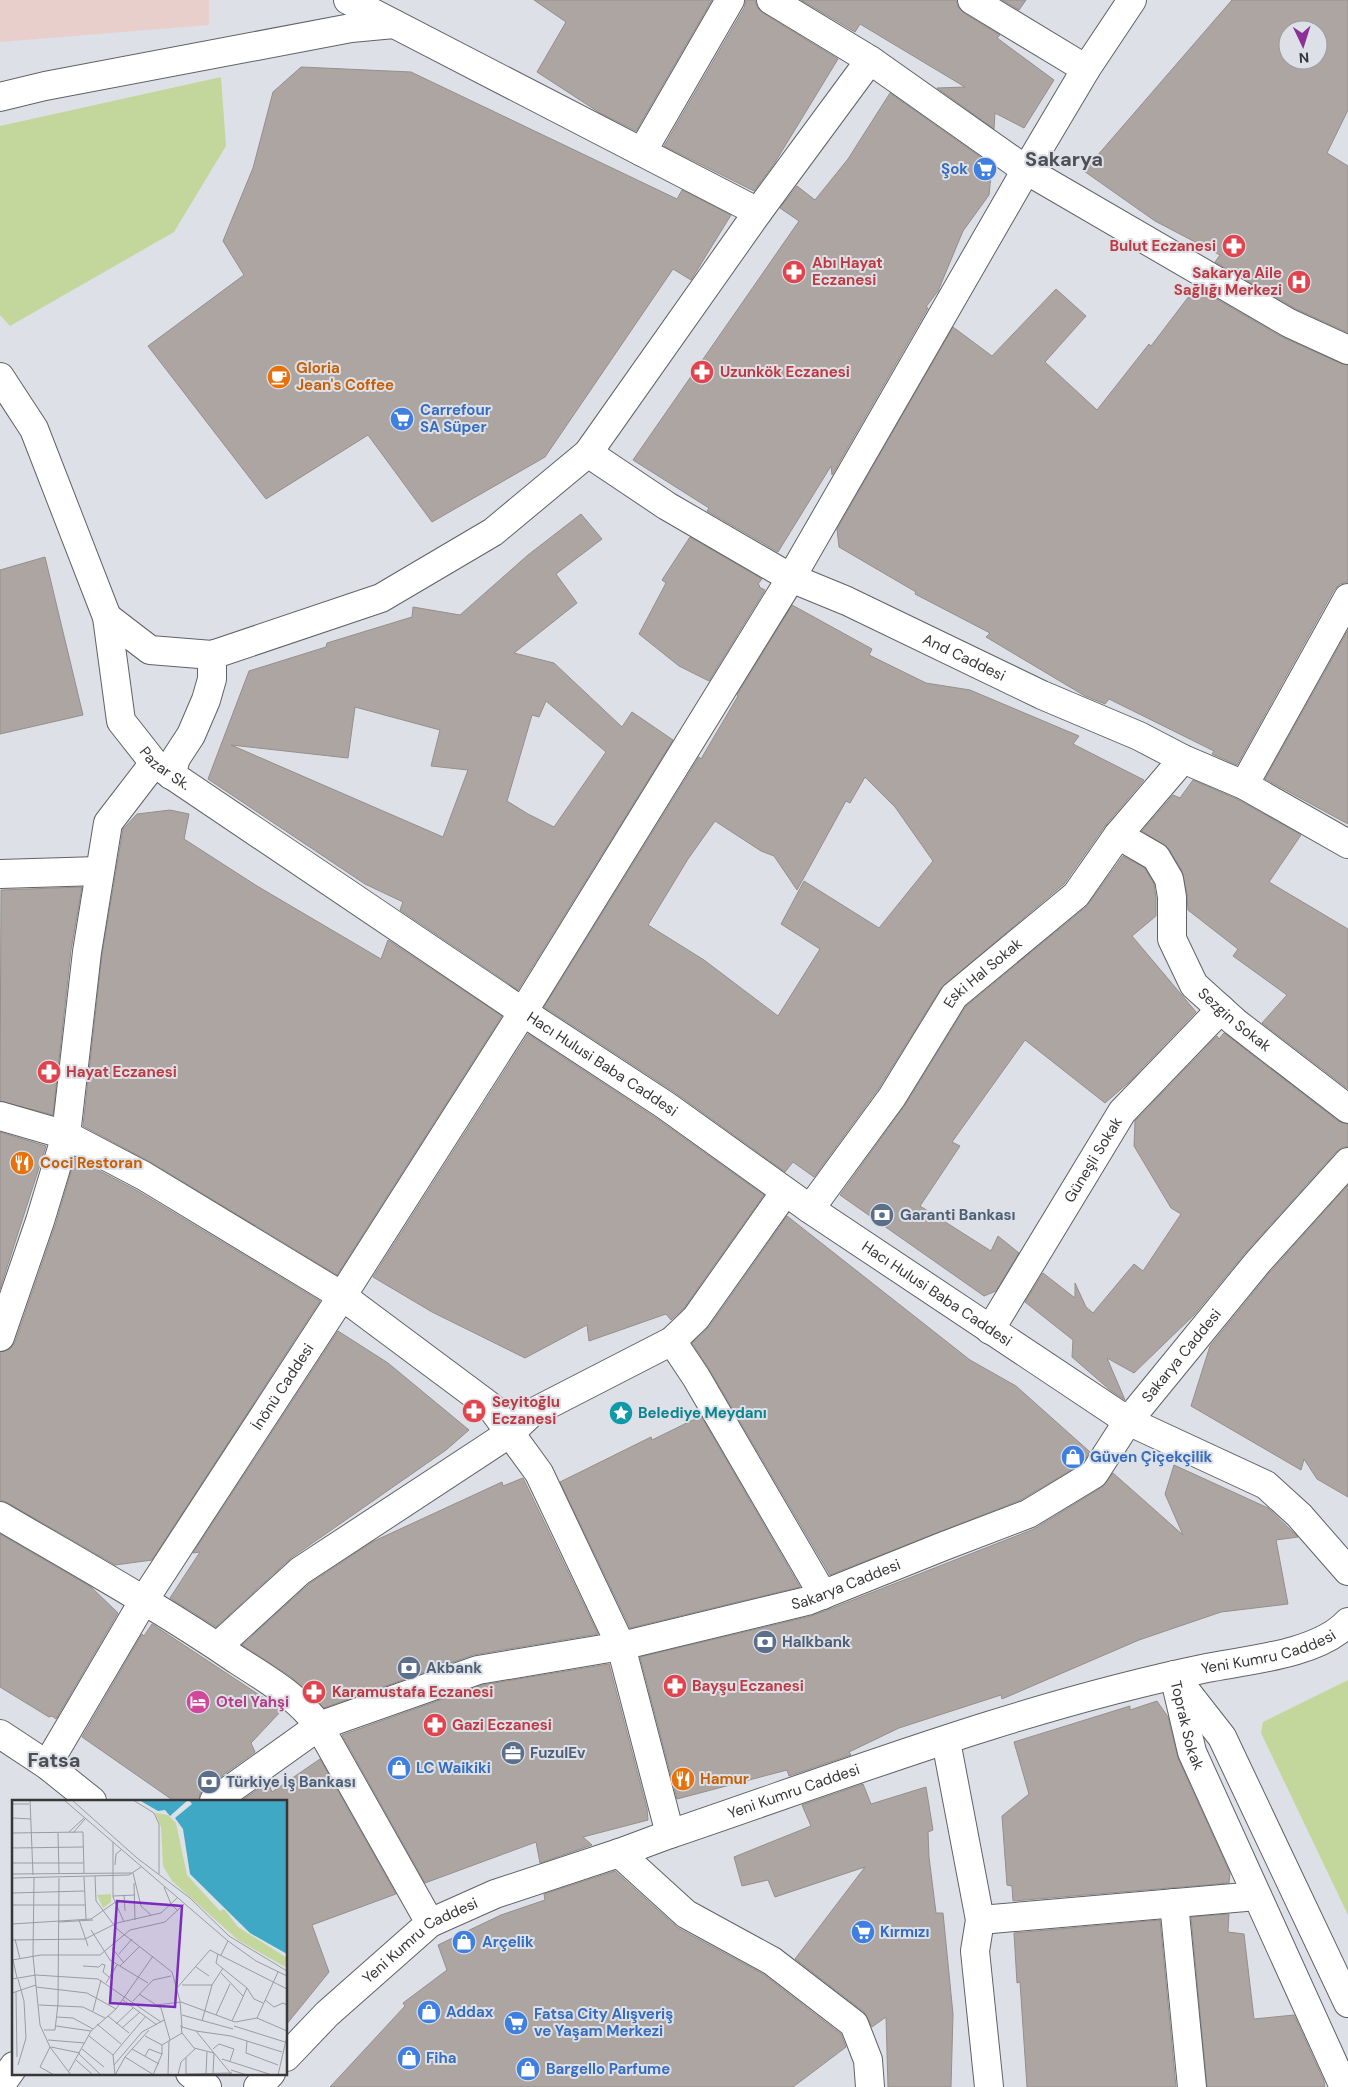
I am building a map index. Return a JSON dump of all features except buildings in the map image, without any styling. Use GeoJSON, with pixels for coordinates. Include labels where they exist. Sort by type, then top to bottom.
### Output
{"type":"FeatureCollection","features":[{"type":"Feature","properties":{"kind":"street"},"geometry":{"type":"LineString","coordinates":[[348,0],[758,212]]}},
{"type":"Feature","properties":{"kind":"street"},"geometry":{"type":"LineString","coordinates":[[642,152],[730,0]]}},
{"type":"Feature","properties":{"kind":"street"},"geometry":{"type":"LineString","coordinates":[[771,0],[870,60],[1026,170],[1289,323],[1348,350]]}},
{"type":"Feature","properties":{"kind":"street"},"geometry":{"type":"LineString","coordinates":[[972,0],[1086,69]]}},
{"type":"Feature","properties":{"kind":"street","name":"İnönü Caddesi"},"geometry":{"type":"LineString","coordinates":[[47,1765],[144,1600],[342,1296],[523,1012],[791,578],[1026,170],[1086,69],[1132,0]]}},
{"type":"Feature","properties":{"kind":"street"},"geometry":{"type":"LineString","coordinates":[[0,97],[45,86],[351,28],[394,24]]}},
{"type":"Feature","properties":{"kind":"street"},"geometry":{"type":"LineString","coordinates":[[111,620],[150,650],[212,655],[381,598],[493,532],[588,453],[758,212],[870,60]]}},
{"type":"Feature","properties":{"kind":"street","name":"Pazar Sk."},"geometry":{"type":"LineString","coordinates":[[5,382],[34,429],[111,620],[122,721],[162,769],[523,1012]]}},
{"type":"Feature","properties":{"kind":"street","name":"And Caddesi"},"geometry":{"type":"LineString","coordinates":[[588,453],[668,506],[791,578],[847,602],[1042,696],[1139,736],[1183,759],[1244,785],[1348,844]]}},
{"type":"Feature","properties":{"kind":"street"},"geometry":{"type":"LineString","coordinates":[[1244,785],[1348,598]]}},
{"type":"Feature","properties":{"kind":"street"},"geometry":{"type":"LineString","coordinates":[[0,1337],[40,1221],[66,1135],[87,952],[108,823],[162,769],[176,758],[191,735],[206,700],[212,679],[212,655]]}},
{"type":"Feature","properties":{"kind":"street","name":"Eski Hal Sokak"},"geometry":{"type":"LineString","coordinates":[[810,1209],[892,1097],[954,996],[1076,894],[1118,835],[1183,759]]}},
{"type":"Feature","properties":{"kind":"street","name":"Sezgin Sokak"},"geometry":{"type":"LineString","coordinates":[[1118,835],[1156,857],[1169,879],[1172,897],[1172,940],[1194,985],[1221,1009],[1348,1109]]}},
{"type":"Feature","properties":{"kind":"street"},"geometry":{"type":"LineString","coordinates":[[0,874],[99,871]]}},
{"type":"Feature","properties":{"kind":"street","name":"Güneşli Sokak"},"geometry":{"type":"LineString","coordinates":[[990,1330],[1122,1112],[1221,1009]]}},
{"type":"Feature","properties":{"kind":"street","name":"Hacı Hulusi Baba Caddesi"},"geometry":{"type":"LineString","coordinates":[[523,1012],[664,1104],[785,1192],[1128,1422],[1266,1485],[1299,1515],[1348,1571]]}},
{"type":"Feature","properties":{"kind":"street"},"geometry":{"type":"LineString","coordinates":[[0,1116],[66,1135],[144,1176],[342,1296],[491,1408],[539,1473],[621,1646],[670,1834]]}},
{"type":"Feature","properties":{"kind":"street","name":"Sakarya Caddesi"},"geometry":{"type":"LineString","coordinates":[[215,1800],[319,1726],[478,1670],[621,1646],[807,1601],[1028,1514],[1094,1474],[1128,1422],[1258,1262],[1348,1162]]}},
{"type":"Feature","properties":{"kind":"street"},"geometry":{"type":"LineString","coordinates":[[218,1646],[300,1571],[510,1433],[530,1414],[672,1341],[696,1318],[785,1192]]}},
{"type":"Feature","properties":{"kind":"street"},"geometry":{"type":"LineString","coordinates":[[672,1341],[696,1377],[823,1595]]}},
{"type":"Feature","properties":{"kind":"street"},"geometry":{"type":"LineString","coordinates":[[0,1516],[144,1600],[218,1646],[299,1702],[319,1726],[430,1923]]}},
{"type":"Feature","properties":{"kind":"street","name":"Yeni Kumru Caddesi"},"geometry":{"type":"LineString","coordinates":[[288,2055],[327,2014],[430,1923],[495,1894],[946,1741],[1073,1700],[1174,1675],[1311,1647],[1348,1622]]}},
{"type":"Feature","properties":{"kind":"street","name":"Toprak Sokak"},"geometry":{"type":"LineString","coordinates":[[1174,1675],[1192,1752],[1257,1896],[1340,2058],[1344,2087]]}},
{"type":"Feature","properties":{"kind":"street","name":"Toprak Sokak"},"geometry":{"type":"LineString","coordinates":[[1174,1675],[1222,1737],[1348,2003]]}},
{"type":"Feature","properties":{"kind":"street"},"geometry":{"type":"LineString","coordinates":[[0,1734],[47,1765],[91,1800]]}},
{"type":"Feature","properties":{"kind":"street"},"geometry":{"type":"LineString","coordinates":[[946,1741],[980,1920],[975,1951],[989,2087]]}},
{"type":"Feature","properties":{"kind":"street"},"geometry":{"type":"LineString","coordinates":[[619,1853],[686,1914],[772,1961],[854,2024],[868,2060],[870,2087]]}},
{"type":"Feature","properties":{"kind":"street"},"geometry":{"type":"LineString","coordinates":[[980,1920],[1257,1896]]}},
{"type":"Feature","properties":{"kind":"street"},"geometry":{"type":"LineString","coordinates":[[1174,1903],[1192,2087]]}},
{"type":"Feature","properties":{"kind":"street"},"geometry":{"type":"LineString","coordinates":[[0,2086],[12,2069]]}},
{"type":"Feature","properties":{"kind":"street"},"geometry":{"type":"LineString","coordinates":[[191,2074],[207,2087]]}},
{"type":"Feature","properties":{"kind":"street"},"geometry":{"type":"LineString","coordinates":[[258,2087],[270,2074]]}},
{"type":"Feature","properties":{"kind":"shaded area"},"geometry":{"type":"Polygon","coordinates":[[[0,0],[209,0],[209,25],[0,42],[0,0]]]}},
{"type":"Feature","properties":{"kind":"green space"},"geometry":{"type":"Polygon","coordinates":[[[221,77],[226,146],[174,232],[10,326],[0,315],[0,126],[221,77]]]}},
{"type":"Feature","properties":{"kind":"green space"},"geometry":{"type":"Polygon","coordinates":[[[1348,1680],[1348,1915],[1261,1733],[1263,1722],[1348,1680]]]}},
{"type":"Feature","properties":{"kind":"place","name":"Şok"},"geometry":{"type":"Point","coordinates":[985,169]}},
{"type":"Feature","properties":{"kind":"place","name":"Bulut Eczanesi"},"geometry":{"type":"Point","coordinates":[1234,246]}},
{"type":"Feature","properties":{"kind":"place","name":"Abı Hayat Eczanesi"},"geometry":{"type":"Point","coordinates":[794,272]}},
{"type":"Feature","properties":{"kind":"place","name":"Sakarya Aile Sağlığı Merkezi"},"geometry":{"type":"Point","coordinates":[1299,282]}},
{"type":"Feature","properties":{"kind":"place","name":"Uzunkök Eczanesi"},"geometry":{"type":"Point","coordinates":[702,372]}},
{"type":"Feature","properties":{"kind":"place","name":"Gloria Jean's Coffee"},"geometry":{"type":"Point","coordinates":[279,377]}},
{"type":"Feature","properties":{"kind":"place","name":"Carrefour SA Süper"},"geometry":{"type":"Point","coordinates":[402,419]}},
{"type":"Feature","properties":{"kind":"place","name":"Hayat Eczanesi"},"geometry":{"type":"Point","coordinates":[49,1072]}},
{"type":"Feature","properties":{"kind":"place","name":"Coci Restoran"},"geometry":{"type":"Point","coordinates":[22,1163]}},
{"type":"Feature","properties":{"kind":"place","name":"Garanti Bankası"},"geometry":{"type":"Point","coordinates":[882,1215]}},
{"type":"Feature","properties":{"kind":"place","name":"Seyitoğlu Eczanesi"},"geometry":{"type":"Point","coordinates":[474,1411]}},
{"type":"Feature","properties":{"kind":"place","name":"Belediye Meydanı"},"geometry":{"type":"Point","coordinates":[621,1413]}},
{"type":"Feature","properties":{"kind":"place","name":"Güven Çiçekçilik"},"geometry":{"type":"Point","coordinates":[1073,1457]}},
{"type":"Feature","properties":{"kind":"place","name":"Halkbank"},"geometry":{"type":"Point","coordinates":[765,1642]}},
{"type":"Feature","properties":{"kind":"place","name":"Akbank"},"geometry":{"type":"Point","coordinates":[409,1668]}},
{"type":"Feature","properties":{"kind":"place","name":"Bayşu Eczanesi"},"geometry":{"type":"Point","coordinates":[675,1686]}},
{"type":"Feature","properties":{"kind":"place","name":"Karamustafa Eczanesi"},"geometry":{"type":"Point","coordinates":[314,1692]}},
{"type":"Feature","properties":{"kind":"place","name":"Otel Yahşi"},"geometry":{"type":"Point","coordinates":[198,1702]}},
{"type":"Feature","properties":{"kind":"place","name":"Gazi Eczanesi"},"geometry":{"type":"Point","coordinates":[435,1725]}},
{"type":"Feature","properties":{"kind":"place","name":"FuzulEv"},"geometry":{"type":"Point","coordinates":[513,1753]}},
{"type":"Feature","properties":{"kind":"place","name":"LC Waikiki"},"geometry":{"type":"Point","coordinates":[399,1768]}},
{"type":"Feature","properties":{"kind":"place","name":"Hamur"},"geometry":{"type":"Point","coordinates":[683,1779]}},
{"type":"Feature","properties":{"kind":"place","name":"Türkiye İş Bankası"},"geometry":{"type":"Point","coordinates":[209,1782]}},
{"type":"Feature","properties":{"kind":"place","name":"Kırmızı"},"geometry":{"type":"Point","coordinates":[863,1932]}},
{"type":"Feature","properties":{"kind":"place","name":"Arçelik"},"geometry":{"type":"Point","coordinates":[464,1942]}},
{"type":"Feature","properties":{"kind":"place","name":"Addax"},"geometry":{"type":"Point","coordinates":[429,2012]}},
{"type":"Feature","properties":{"kind":"place","name":"Fatsa City Alışveriş ve Yaşam Merkezi"},"geometry":{"type":"Point","coordinates":[516,2023]}},
{"type":"Feature","properties":{"kind":"place","name":"Fiha"},"geometry":{"type":"Point","coordinates":[409,2058]}},
{"type":"Feature","properties":{"kind":"place","name":"Bargello Parfume"},"geometry":{"type":"Point","coordinates":[528,2069]}},
{"type":"Feature","properties":{"kind":"district","name":"Sakarya"},"geometry":{"type":"Point","coordinates":[1064,159]}},
{"type":"Feature","properties":{"kind":"district","name":"Fatsa"},"geometry":{"type":"Point","coordinates":[54,1760]}}]}
